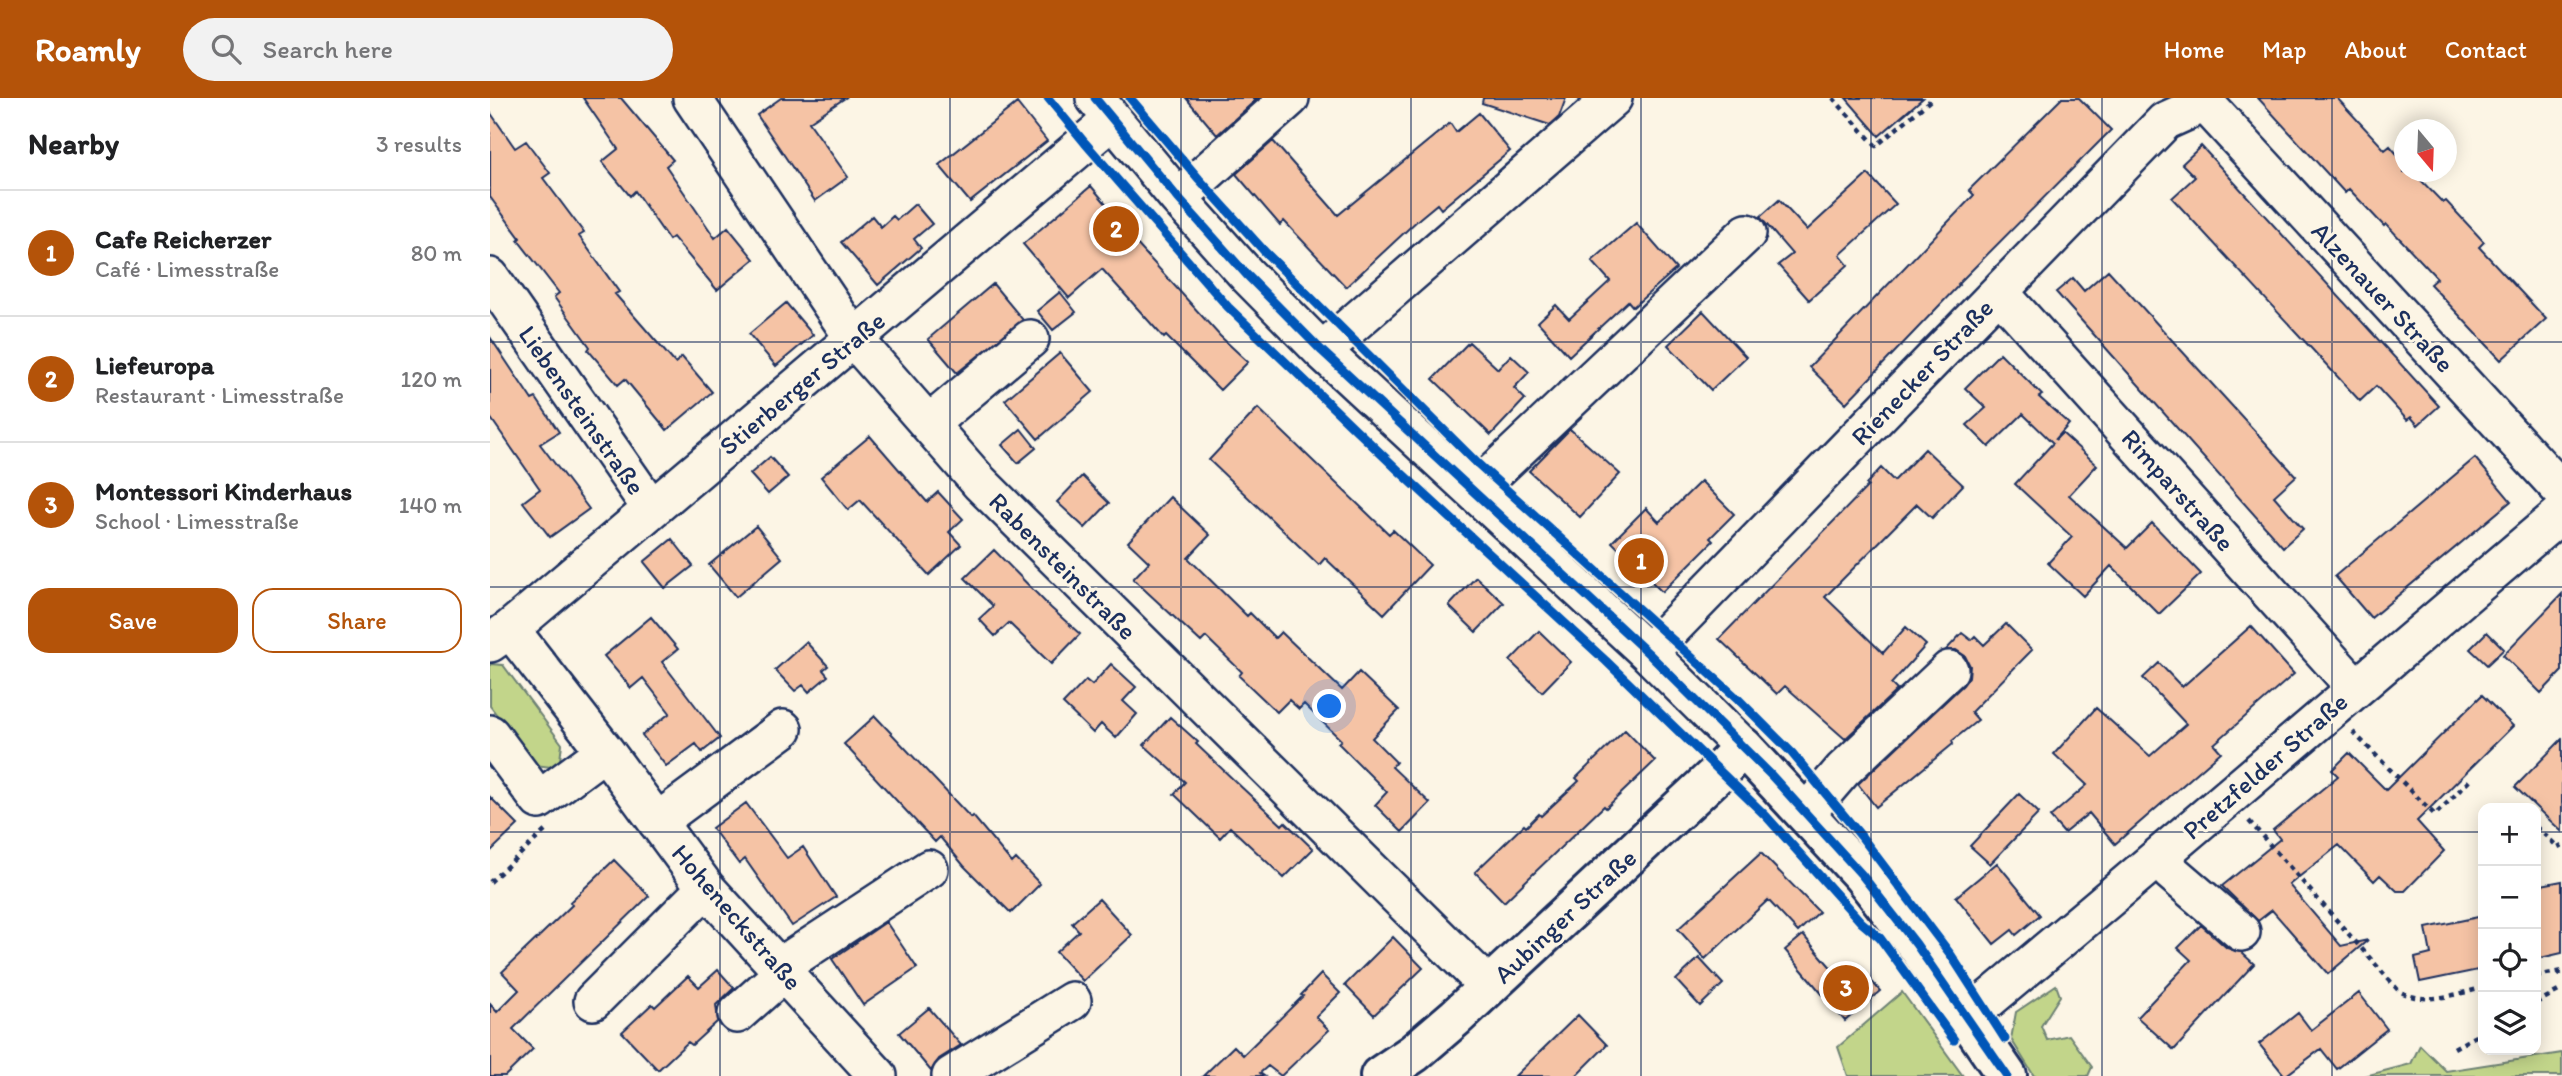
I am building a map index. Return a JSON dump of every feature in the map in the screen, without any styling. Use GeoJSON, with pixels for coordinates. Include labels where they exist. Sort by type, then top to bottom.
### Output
{"type":"FeatureCollection","features":[{"type":"Feature","properties":{"kind":"main road","name":"Aubinger Straße"},"geometry":{"type":"LineString","coordinates":[[1380,1076],[1425,1044],[1489,987],[1743,747]]}},
{"type":"Feature","properties":{"kind":"main road"},"geometry":{"type":"LineString","coordinates":[[1743,747],[1862,875],[1916,944],[2007,1076]]}},
{"type":"Feature","properties":{"kind":"street","name":"Rabensteinstraße"},"geometry":{"type":"LineString","coordinates":[[692,98],[855,340],[980,483],[1489,987]]}},
{"type":"Feature","properties":{"kind":"street"},"geometry":{"type":"LineString","coordinates":[[1178,198],[1290,98]]}},
{"type":"Feature","properties":{"kind":"street"},"geometry":{"type":"LineString","coordinates":[[1322,351],[1613,98]]}},
{"type":"Feature","properties":{"kind":"street","name":"Rienecker Straße"},"geometry":{"type":"LineString","coordinates":[[1648,653],[2165,121],[2205,103]]}},
{"type":"Feature","properties":{"kind":"street","name":"Alzenauer Straße"},"geometry":{"type":"LineString","coordinates":[[2205,103],[2562,491]]}},
{"type":"Feature","properties":{"kind":"street","name":"Stierberger Straße"},"geometry":{"type":"LineString","coordinates":[[500,636],[855,340],[1103,109]]}},
{"type":"Feature","properties":{"kind":"street"},"geometry":{"type":"LineString","coordinates":[[1103,109],[1247,275],[1322,351],[1468,485],[1583,596],[1648,653],[1743,747]]}},
{"type":"Feature","properties":{"kind":"street"},"geometry":{"type":"LineString","coordinates":[[1468,485],[1747,233]]}},
{"type":"Feature","properties":{"kind":"street","name":"Liebensteinstraße"},"geometry":{"type":"LineString","coordinates":[[490,277],[651,508]]}},
{"type":"Feature","properties":{"kind":"street","name":"Rimparstraße"},"geometry":{"type":"LineString","coordinates":[[2000,293],[2356,688]]}},
{"type":"Feature","properties":{"kind":"street"},"geometry":{"type":"LineString","coordinates":[[1468,485],[1618,327]]}},
{"type":"Feature","properties":{"kind":"street"},"geometry":{"type":"LineString","coordinates":[[930,423],[1031,340]]}},
{"type":"Feature","properties":{"kind":"street","name":"Pretzfelder Straße"},"geometry":{"type":"LineString","coordinates":[[1966,1015],[1982,1005],[2159,858],[2227,797],[2562,513]]}},
{"type":"Feature","properties":{"kind":"street","name":"Hoheneckstraße"},"geometry":{"type":"LineString","coordinates":[[500,636],[605,751],[706,888],[878,1076]]}},
{"type":"Feature","properties":{"kind":"street"},"geometry":{"type":"LineString","coordinates":[[1806,813],[1843,770],[1949,670]]}},
{"type":"Feature","properties":{"kind":"street"},"geometry":{"type":"LineString","coordinates":[[657,822],[783,729]]}},
{"type":"Feature","properties":{"kind":"street"},"geometry":{"type":"LineString","coordinates":[[490,734],[539,800],[605,751]]}},
{"type":"Feature","properties":{"kind":"street"},"geometry":{"type":"LineString","coordinates":[[2159,858],[2171,872],[2241,932]]}},
{"type":"Feature","properties":{"kind":"street"},"geometry":{"type":"LineString","coordinates":[[737,1013],[780,970],[929,869]]}},
{"type":"Feature","properties":{"kind":"street"},"geometry":{"type":"LineString","coordinates":[[593,1001],[706,888]]}},
{"type":"Feature","properties":{"kind":"street"},"geometry":{"type":"LineString","coordinates":[[951,1076],[1072,1001]]}},
{"type":"Feature","properties":{"kind":"path"},"geometry":{"type":"LineString","coordinates":[[1833,98],[1876,146],[1933,98]]}},
{"type":"Feature","properties":{"kind":"path"},"geometry":{"type":"LineString","coordinates":[[2351,731],[2435,815],[2472,778]]}},
{"type":"Feature","properties":{"kind":"path"},"geometry":{"type":"LineString","coordinates":[[2227,797],[2399,991],[2412,998],[2429,999],[2478,989]]}},
{"type":"Feature","properties":{"kind":"path"},"geometry":{"type":"LineString","coordinates":[[490,882],[556,821],[539,800]]}},
{"type":"Feature","properties":{"kind":"path"},"geometry":{"type":"LineString","coordinates":[[2541,832],[2558,847],[2562,845]]}},
{"type":"Feature","properties":{"kind":"path"},"geometry":{"type":"LineString","coordinates":[[2541,975],[2560,971],[2562,979]]}},
{"type":"Feature","properties":{"kind":"path"},"geometry":{"type":"LineString","coordinates":[[2541,1000],[2562,989]]}},
{"type":"Feature","properties":{"kind":"path"},"geometry":{"type":"LineString","coordinates":[[2454,1048],[2478,1035]]}},
{"type":"Feature","properties":{"kind":"green space"},"geometry":{"type":"Polygon","coordinates":[[[490,664],[503,665],[562,744],[559,768],[535,765],[490,706],[490,664]]]}},
{"type":"Feature","properties":{"kind":"green space"},"geometry":{"type":"Polygon","coordinates":[[[2056,985],[2060,996],[2041,1026],[2047,1040],[2069,1035],[2092,1067],[2088,1076],[2034,1076],[2011,1039],[2016,1012],[2056,985]]]}},
{"type":"Feature","properties":{"kind":"green space"},"geometry":{"type":"Polygon","coordinates":[[[1902,992],[1963,1076],[1848,1076],[1838,1047],[1902,992]]]}},
{"type":"Feature","properties":{"kind":"green space"},"geometry":{"type":"Polygon","coordinates":[[[2420,1045],[2446,1071],[2562,1053],[2562,1076],[2365,1076],[2411,1064],[2420,1045]]]}},
{"type":"Feature","properties":{"kind":"building"},"geometry":{"type":"Polygon","coordinates":[[[583,98],[621,98],[673,160],[666,166],[715,238],[728,227],[754,259],[717,290],[673,237],[669,240],[635,191],[630,196],[602,162],[618,149],[583,98]]]}},
{"type":"Feature","properties":{"kind":"building"},"geometry":{"type":"Polygon","coordinates":[[[781,98],[845,98],[809,122],[848,177],[815,201],[757,115],[781,98]]]}},
{"type":"Feature","properties":{"kind":"building"},"geometry":{"type":"Polygon","coordinates":[[[1186,98],[1258,98],[1217,135],[1186,98]]]}},
{"type":"Feature","properties":{"kind":"building"},"geometry":{"type":"Polygon","coordinates":[[[1483,98],[1566,98],[1559,117],[1550,125],[1482,103],[1483,98]]]}},
{"type":"Feature","properties":{"kind":"building"},"geometry":{"type":"Polygon","coordinates":[[[1846,98],[1923,98],[1879,136],[1846,98]]]}},
{"type":"Feature","properties":{"kind":"building"},"geometry":{"type":"Polygon","coordinates":[[[2062,98],[2079,98],[2111,130],[1958,284],[1846,403],[1809,367],[1974,195],[1969,190],[2062,98]]]}},
{"type":"Feature","properties":{"kind":"building"},"geometry":{"type":"Polygon","coordinates":[[[2258,98],[2337,98],[2385,150],[2390,146],[2394,151],[2394,182],[2423,182],[2443,203],[2446,201],[2484,242],[2479,247],[2546,319],[2501,360],[2430,284],[2437,278],[2349,189],[2345,193],[2258,98]]]}},
{"type":"Feature","properties":{"kind":"building"},"geometry":{"type":"Polygon","coordinates":[[[1017,103],[1047,141],[970,202],[939,165],[1017,103]]]}},
{"type":"Feature","properties":{"kind":"building"},"geometry":{"type":"Polygon","coordinates":[[[490,112],[515,148],[526,141],[550,173],[543,178],[584,233],[579,236],[619,292],[615,294],[675,363],[682,357],[712,392],[667,430],[625,379],[618,385],[588,350],[590,347],[554,297],[559,293],[518,240],[520,238],[490,197],[490,112]]]}},
{"type":"Feature","properties":{"kind":"building"},"geometry":{"type":"Polygon","coordinates":[[[1479,113],[1510,151],[1441,209],[1437,204],[1420,218],[1346,287],[1284,221],[1280,225],[1236,174],[1273,141],[1338,215],[1450,123],[1456,132],[1479,113]]]}},
{"type":"Feature","properties":{"kind":"building"},"geometry":{"type":"Polygon","coordinates":[[[2201,146],[2439,406],[2418,425],[2411,417],[2407,420],[2376,386],[2360,401],[2172,198],[2195,177],[2182,164],[2201,146]]]}},
{"type":"Feature","properties":{"kind":"building"},"geometry":{"type":"Polygon","coordinates":[[[1868,174],[1896,204],[1840,255],[1848,265],[1809,300],[1778,265],[1792,254],[1760,217],[1779,200],[1807,230],[1868,174]]]}},
{"type":"Feature","properties":{"kind":"building"},"geometry":{"type":"Polygon","coordinates":[[[1091,186],[1137,240],[1135,242],[1220,336],[1248,362],[1220,390],[1166,336],[1164,338],[1102,269],[1069,298],[1023,244],[1091,186]]]}},
{"type":"Feature","properties":{"kind":"building"},"geometry":{"type":"Polygon","coordinates":[[[915,204],[932,224],[914,239],[921,248],[878,285],[841,242],[872,216],[881,227],[893,216],[897,220],[915,204]]]}},
{"type":"Feature","properties":{"kind":"building"},"geometry":{"type":"Polygon","coordinates":[[[1636,223],[1676,269],[1633,307],[1628,301],[1569,356],[1538,322],[1556,305],[1569,319],[1610,281],[1592,261],[1636,223]]]}},
{"type":"Feature","properties":{"kind":"building"},"geometry":{"type":"Polygon","coordinates":[[[2108,270],[2296,476],[2274,496],[2303,529],[2283,547],[2056,292],[2073,278],[2084,291],[2108,270]]]}},
{"type":"Feature","properties":{"kind":"building"},"geometry":{"type":"Polygon","coordinates":[[[993,284],[1023,320],[957,373],[928,339],[993,284]]]}},
{"type":"Feature","properties":{"kind":"building"},"geometry":{"type":"Polygon","coordinates":[[[1060,292],[1076,312],[1053,330],[1037,311],[1060,292]]]}},
{"type":"Feature","properties":{"kind":"building"},"geometry":{"type":"Polygon","coordinates":[[[786,303],[813,335],[776,366],[749,334],[786,303]]]}},
{"type":"Feature","properties":{"kind":"building"},"geometry":{"type":"Polygon","coordinates":[[[1703,311],[1746,357],[1711,390],[1668,345],[1703,311]]]}},
{"type":"Feature","properties":{"kind":"building"},"geometry":{"type":"Polygon","coordinates":[[[490,337],[532,400],[536,398],[559,432],[540,444],[589,509],[550,537],[523,502],[540,489],[490,417],[490,337]]]}},
{"type":"Feature","properties":{"kind":"building"},"geometry":{"type":"Polygon","coordinates":[[[1469,342],[1498,369],[1511,355],[1529,372],[1514,388],[1525,399],[1491,435],[1433,379],[1469,342]]]}},
{"type":"Feature","properties":{"kind":"building"},"geometry":{"type":"Polygon","coordinates":[[[1060,353],[1093,392],[1038,439],[1005,400],[1060,353]]]}},
{"type":"Feature","properties":{"kind":"building"},"geometry":{"type":"Polygon","coordinates":[[[2000,353],[2042,395],[2039,397],[2069,424],[2055,440],[2062,433],[2097,465],[2069,495],[2127,548],[2152,523],[2201,574],[2159,614],[2111,566],[2083,596],[2048,563],[2072,537],[2015,484],[2053,443],[2023,414],[1989,447],[1967,425],[1986,408],[1965,388],[2000,353]]]}},
{"type":"Feature","properties":{"kind":"building"},"geometry":{"type":"Polygon","coordinates":[[[1258,408],[1389,534],[1393,530],[1430,565],[1384,614],[1325,558],[1319,565],[1209,460],[1258,408]]]}},
{"type":"Feature","properties":{"kind":"building"},"geometry":{"type":"Polygon","coordinates":[[[1021,429],[1036,448],[1018,463],[1002,445],[1021,429]]]}},
{"type":"Feature","properties":{"kind":"building"},"geometry":{"type":"Polygon","coordinates":[[[1570,429],[1620,474],[1580,517],[1529,471],[1570,429]]]}},
{"type":"Feature","properties":{"kind":"building"},"geometry":{"type":"Polygon","coordinates":[[[870,436],[927,502],[938,492],[963,519],[949,532],[961,545],[929,575],[860,500],[848,510],[821,477],[870,436]]]}},
{"type":"Feature","properties":{"kind":"building"},"geometry":{"type":"Polygon","coordinates":[[[1925,449],[1963,485],[1932,518],[1917,504],[1825,597],[1883,653],[1906,627],[1926,645],[1891,684],[1897,690],[1845,739],[1785,686],[1777,694],[1719,639],[1868,486],[1866,484],[1881,468],[1894,481],[1925,449]]]}},
{"type":"Feature","properties":{"kind":"building"},"geometry":{"type":"Polygon","coordinates":[[[770,457],[788,477],[768,494],[750,474],[770,457]]]}},
{"type":"Feature","properties":{"kind":"building"},"geometry":{"type":"Polygon","coordinates":[[[2475,458],[2511,501],[2371,618],[2335,576],[2475,458]]]}},
{"type":"Feature","properties":{"kind":"building"},"geometry":{"type":"Polygon","coordinates":[[[1082,476],[1109,503],[1085,528],[1057,502],[1082,476]]]}},
{"type":"Feature","properties":{"kind":"building"},"geometry":{"type":"Polygon","coordinates":[[[1701,481],[1734,514],[1710,538],[1713,541],[1662,592],[1612,542],[1646,508],[1659,522],[1701,481]]]}},
{"type":"Feature","properties":{"kind":"building"},"geometry":{"type":"Polygon","coordinates":[[[1170,497],[1210,535],[1188,558],[1247,616],[1250,613],[1275,638],[1281,632],[1342,690],[1359,672],[1399,710],[1372,738],[1396,762],[1392,767],[1430,803],[1402,832],[1375,805],[1387,792],[1338,743],[1341,740],[1304,704],[1299,709],[1289,700],[1277,712],[1239,676],[1242,672],[1206,637],[1201,642],[1133,579],[1149,562],[1128,542],[1170,497]]]}},
{"type":"Feature","properties":{"kind":"building"},"geometry":{"type":"Polygon","coordinates":[[[756,526],[782,558],[736,597],[709,565],[756,526]]]}},
{"type":"Feature","properties":{"kind":"building"},"geometry":{"type":"Polygon","coordinates":[[[672,539],[693,566],[665,588],[644,562],[672,539]]]}},
{"type":"Feature","properties":{"kind":"building"},"geometry":{"type":"Polygon","coordinates":[[[994,550],[1080,634],[1051,664],[1009,623],[995,636],[979,619],[993,606],[965,578],[994,550]]]}},
{"type":"Feature","properties":{"kind":"building"},"geometry":{"type":"Polygon","coordinates":[[[1476,577],[1504,603],[1476,632],[1449,606],[1476,577]]]}},
{"type":"Feature","properties":{"kind":"building"},"geometry":{"type":"Polygon","coordinates":[[[2562,594],[2562,671],[2541,693],[2503,655],[2562,594]]]}},
{"type":"Feature","properties":{"kind":"building"},"geometry":{"type":"Polygon","coordinates":[[[651,617],[678,649],[662,662],[720,738],[702,752],[696,744],[666,766],[642,735],[670,713],[643,678],[631,688],[604,656],[651,617]]]}},
{"type":"Feature","properties":{"kind":"building"},"geometry":{"type":"Polygon","coordinates":[[[2006,624],[2032,650],[1971,712],[1978,720],[1876,807],[1858,784],[1969,677],[1970,666],[1965,656],[1956,650],[1946,650],[1962,633],[1971,640],[1975,636],[1984,645],[2006,624]]]}},
{"type":"Feature","properties":{"kind":"building"},"geometry":{"type":"Polygon","coordinates":[[[2251,626],[2294,674],[2214,744],[2221,752],[2115,844],[2089,813],[2064,833],[2050,817],[2087,785],[2054,754],[2096,708],[2150,756],[2186,724],[2143,678],[2159,663],[2182,687],[2251,626]]]}},
{"type":"Feature","properties":{"kind":"building"},"geometry":{"type":"Polygon","coordinates":[[[1539,631],[1571,662],[1542,692],[1510,661],[1539,631]]]}},
{"type":"Feature","properties":{"kind":"building"},"geometry":{"type":"Polygon","coordinates":[[[2487,632],[2504,649],[2487,665],[2470,649],[2487,632]]]}},
{"type":"Feature","properties":{"kind":"building"},"geometry":{"type":"Polygon","coordinates":[[[806,642],[828,666],[823,670],[828,676],[809,692],[803,685],[795,691],[775,670],[806,642]]]}},
{"type":"Feature","properties":{"kind":"building"},"geometry":{"type":"Polygon","coordinates":[[[1111,664],[1136,687],[1123,701],[1137,714],[1116,738],[1101,724],[1093,733],[1063,704],[1086,680],[1092,685],[1111,664]]]}},
{"type":"Feature","properties":{"kind":"building"},"geometry":{"type":"Polygon","coordinates":[[[2482,695],[2513,726],[2417,821],[2444,851],[2405,891],[2397,891],[2380,875],[2374,881],[2339,845],[2289,885],[2341,946],[2368,940],[2328,974],[2272,910],[2258,921],[2222,886],[2280,839],[2273,830],[2338,776],[2332,770],[2349,753],[2386,790],[2482,695]]]}},
{"type":"Feature","properties":{"kind":"building"},"geometry":{"type":"Polygon","coordinates":[[[875,716],[971,818],[973,816],[1012,863],[1016,859],[1040,884],[1011,913],[964,866],[940,837],[935,842],[844,744],[875,716]]]}},
{"type":"Feature","properties":{"kind":"building"},"geometry":{"type":"Polygon","coordinates":[[[1170,717],[1282,825],[1285,822],[1313,849],[1284,878],[1230,827],[1220,838],[1174,794],[1185,782],[1144,745],[1170,717]]]}},
{"type":"Feature","properties":{"kind":"building"},"geometry":{"type":"Polygon","coordinates":[[[1625,730],[1655,761],[1504,902],[1475,872],[1524,825],[1526,827],[1539,814],[1541,816],[1579,781],[1576,778],[1625,730]]]}},
{"type":"Feature","properties":{"kind":"building"},"geometry":{"type":"Polygon","coordinates":[[[2562,739],[2562,832],[2541,812],[2541,803],[2532,803],[2515,787],[2562,739]]]}},
{"type":"Feature","properties":{"kind":"building"},"geometry":{"type":"Polygon","coordinates":[[[2019,794],[2039,813],[1990,864],[1970,846],[2019,794]]]}},
{"type":"Feature","properties":{"kind":"building"},"geometry":{"type":"Polygon","coordinates":[[[490,797],[518,825],[490,852],[490,797]]]}},
{"type":"Feature","properties":{"kind":"building"},"geometry":{"type":"Polygon","coordinates":[[[746,803],[787,858],[803,847],[836,897],[792,926],[745,859],[739,864],[712,828],[746,803]]]}},
{"type":"Feature","properties":{"kind":"building"},"geometry":{"type":"Polygon","coordinates":[[[1761,853],[1819,912],[1798,932],[1768,900],[1705,959],[1678,929],[1761,853]]]}},
{"type":"Feature","properties":{"kind":"building"},"geometry":{"type":"Polygon","coordinates":[[[614,860],[649,896],[513,1029],[533,1049],[505,1076],[490,1076],[490,1004],[497,1012],[519,990],[502,972],[572,905],[570,902],[614,860]]]}},
{"type":"Feature","properties":{"kind":"building"},"geometry":{"type":"Polygon","coordinates":[[[1997,863],[2040,915],[2016,935],[2012,930],[1994,944],[1956,897],[1997,863]]]}},
{"type":"Feature","properties":{"kind":"building"},"geometry":{"type":"Polygon","coordinates":[[[2562,881],[2562,953],[2541,958],[2541,929],[2541,885],[2562,881]]]}},
{"type":"Feature","properties":{"kind":"building"},"geometry":{"type":"Polygon","coordinates":[[[1099,899],[1132,935],[1083,981],[1056,952],[1079,931],[1072,923],[1099,899]]]}},
{"type":"Feature","properties":{"kind":"building"},"geometry":{"type":"Polygon","coordinates":[[[2478,917],[2478,970],[2420,982],[2415,958],[2431,954],[2426,928],[2478,917]]]}},
{"type":"Feature","properties":{"kind":"building"},"geometry":{"type":"Polygon","coordinates":[[[886,922],[917,968],[863,1005],[832,959],[886,922]]]}},
{"type":"Feature","properties":{"kind":"building"},"geometry":{"type":"Polygon","coordinates":[[[2201,925],[2227,948],[2241,952],[2254,964],[2174,1050],[2137,1017],[2191,960],[2178,948],[2201,925]]]}},
{"type":"Feature","properties":{"kind":"building"},"geometry":{"type":"Polygon","coordinates":[[[1803,935],[1840,978],[1857,964],[1880,991],[1845,1021],[1785,950],[1803,935]]]}},
{"type":"Feature","properties":{"kind":"building"},"geometry":{"type":"Polygon","coordinates":[[[1393,937],[1423,968],[1374,1015],[1345,985],[1393,937]]]}},
{"type":"Feature","properties":{"kind":"building"},"geometry":{"type":"Polygon","coordinates":[[[1699,958],[1723,984],[1700,1006],[1676,980],[1699,958]]]}},
{"type":"Feature","properties":{"kind":"building"},"geometry":{"type":"Polygon","coordinates":[[[718,970],[734,988],[716,1005],[718,1021],[692,1045],[688,1042],[658,1070],[622,1032],[652,1004],[655,1007],[688,976],[699,987],[718,970]]]}},
{"type":"Feature","properties":{"kind":"building"},"geometry":{"type":"Polygon","coordinates":[[[1321,974],[1340,993],[1316,1017],[1329,1030],[1281,1076],[1268,1066],[1260,1073],[1264,1076],[1203,1076],[1234,1046],[1243,1055],[1303,996],[1301,995],[1321,974]]]}},
{"type":"Feature","properties":{"kind":"building"},"geometry":{"type":"Polygon","coordinates":[[[2359,993],[2387,1029],[2337,1069],[2321,1049],[2285,1076],[2259,1044],[2298,1013],[2311,1030],[2359,993]]]}},
{"type":"Feature","properties":{"kind":"building"},"geometry":{"type":"Polygon","coordinates":[[[929,1008],[961,1045],[939,1059],[931,1071],[899,1033],[929,1008]]]}},
{"type":"Feature","properties":{"kind":"building"},"geometry":{"type":"Polygon","coordinates":[[[1578,1015],[1607,1045],[1576,1076],[1515,1076],[1578,1015]]]}},
{"type":"Feature","properties":{"kind":"cycle path"},"geometry":{"type":"LineString","coordinates":[[1048,98],[1228,307],[1397,469],[1606,661],[1766,816],[1861,922],[1880,938],[1954,1040]]}},
{"type":"Feature","properties":{"kind":"cycle path"},"geometry":{"type":"LineString","coordinates":[[1095,98],[1178,198],[1247,275],[1322,351],[1648,653],[1771,775],[1862,875],[1916,944],[2007,1076]]}},
{"type":"Feature","properties":{"kind":"cycle path"},"geometry":{"type":"LineString","coordinates":[[1130,98],[1266,253],[1477,463],[1738,699],[1792,753],[1861,836],[1951,955],[2005,1039]]}},
{"type":"Feature","properties":{"kind":"place","name":"Liefeuropa"},"geometry":{"type":"Point","coordinates":[1116,229]}},
{"type":"Feature","properties":{"kind":"place","name":"Cafe Reicherzer"},"geometry":{"type":"Point","coordinates":[1641,561]}},
{"type":"Feature","properties":{"kind":"place","name":"Montessori Kinderhaus"},"geometry":{"type":"Point","coordinates":[1846,988]}}]}
